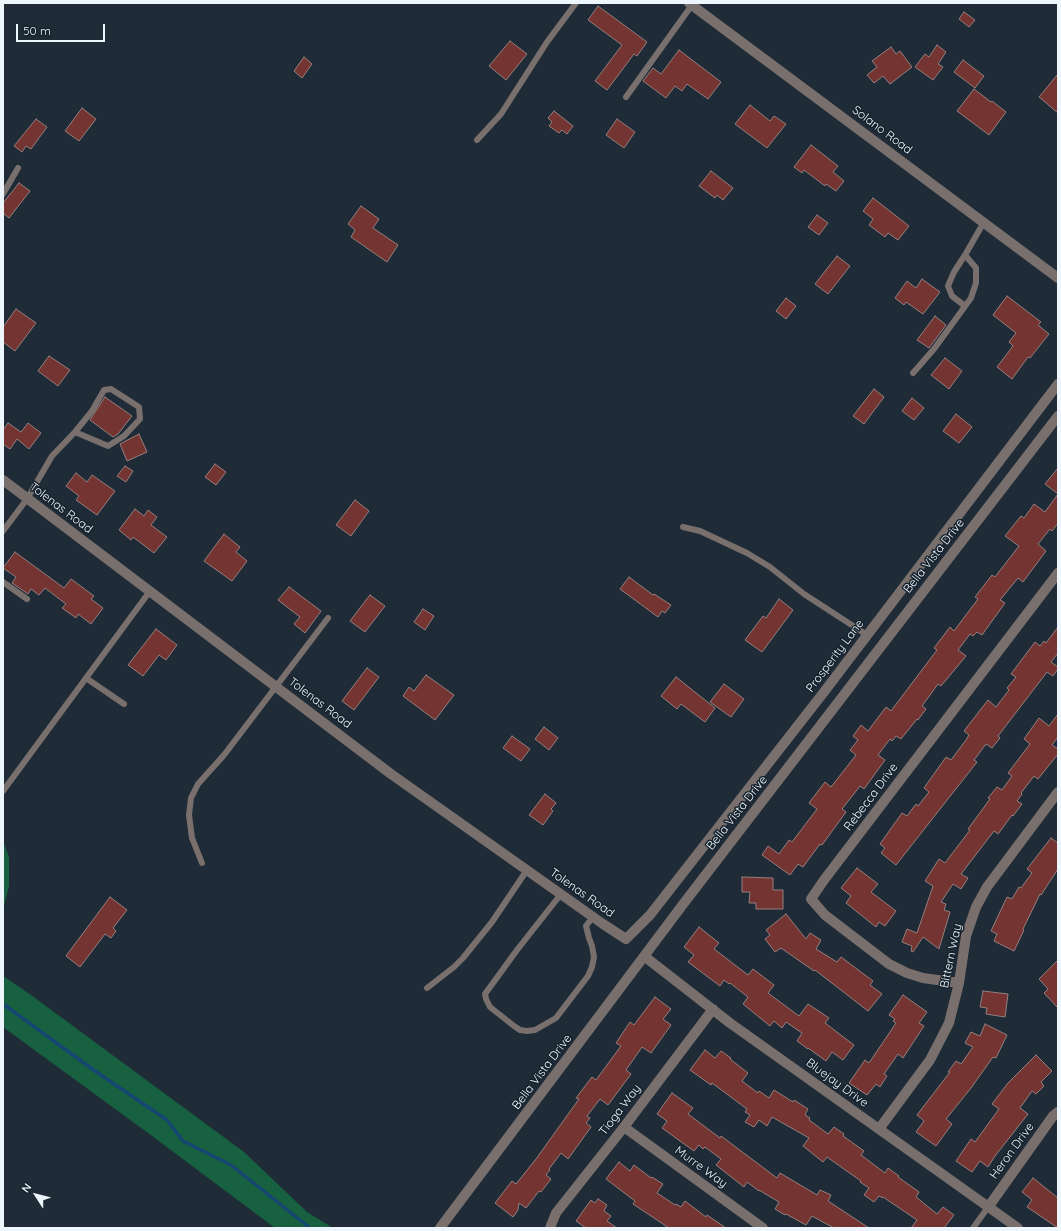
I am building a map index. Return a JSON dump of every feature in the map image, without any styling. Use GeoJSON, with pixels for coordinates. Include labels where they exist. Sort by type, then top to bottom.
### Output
{"type":"FeatureCollection","features":[{"type":"Feature","properties":{"kind":"street","name":"Solano Road"},"geometry":{"type":"LineString","coordinates":[[691,4],[1058,278]]}},
{"type":"Feature","properties":{"kind":"street","name":"Prosperity Lane"},"geometry":{"type":"LineString","coordinates":[[626,939],[650,915],[867,635],[1058,384]]}},
{"type":"Feature","properties":{"kind":"street","name":"Bella Vista Drive"},"geometry":{"type":"LineString","coordinates":[[440,1228],[644,956],[1058,416]]}},
{"type":"Feature","properties":{"kind":"street","name":"Tolenas Road"},"geometry":{"type":"LineString","coordinates":[[3,480],[391,774],[592,917],[626,939]]}},
{"type":"Feature","properties":{"kind":"street","name":"Rebecca Drive"},"geometry":{"type":"LineString","coordinates":[[959,983],[923,978],[889,964],[825,915],[812,899],[828,874],[1058,573]]}},
{"type":"Feature","properties":{"kind":"street","name":"Bittern Way"},"geometry":{"type":"LineString","coordinates":[[879,1129],[930,1060],[949,1023],[959,983],[966,936],[976,907],[986,887],[1058,792]]}},
{"type":"Feature","properties":{"kind":"street","name":"Bluejay Drive"},"geometry":{"type":"LineString","coordinates":[[644,956],[713,1009],[1018,1228]]}},
{"type":"Feature","properties":{"kind":"street","name":"Tioga Way"},"geometry":{"type":"LineString","coordinates":[[550,1228],[556,1213],[624,1127],[713,1009]]}},
{"type":"Feature","properties":{"kind":"street","name":"Heron Drive"},"geometry":{"type":"LineString","coordinates":[[989,1206],[1053,1116],[1058,1112]]}},
{"type":"Feature","properties":{"kind":"street","name":"Murre Way"},"geometry":{"type":"LineString","coordinates":[[624,1127],[763,1228]]}},
{"type":"Feature","properties":{"kind":"lane"},"geometry":{"type":"LineString","coordinates":[[477,140],[502,114],[547,42],[576,3]]}},
{"type":"Feature","properties":{"kind":"lane"},"geometry":{"type":"LineString","coordinates":[[626,97],[691,4]]}},
{"type":"Feature","properties":{"kind":"lane"},"geometry":{"type":"LineString","coordinates":[[3,194],[18,168]]}},
{"type":"Feature","properties":{"kind":"lane"},"geometry":{"type":"LineString","coordinates":[[966,306],[952,296],[948,286],[954,272],[984,222]]}},
{"type":"Feature","properties":{"kind":"lane"},"geometry":{"type":"LineString","coordinates":[[913,373],[934,349],[971,298],[976,283],[976,268],[965,255]]}},
{"type":"Feature","properties":{"kind":"lane"},"geometry":{"type":"LineString","coordinates":[[3,531],[27,499],[52,456],[75,432],[92,411],[104,390],[111,389],[139,407],[140,419],[124,436],[108,446],[75,432]]}},
{"type":"Feature","properties":{"kind":"lane"},"geometry":{"type":"LineString","coordinates":[[683,527],[700,531],[747,553],[770,567],[804,594],[867,635]]}},
{"type":"Feature","properties":{"kind":"lane"},"geometry":{"type":"LineString","coordinates":[[3,582],[27,600]]}},
{"type":"Feature","properties":{"kind":"lane"},"geometry":{"type":"LineString","coordinates":[[3,792],[150,591]]}},
{"type":"Feature","properties":{"kind":"lane"},"geometry":{"type":"LineString","coordinates":[[202,863],[192,838],[189,815],[191,798],[198,784],[224,755],[328,618]]}},
{"type":"Feature","properties":{"kind":"lane"},"geometry":{"type":"LineString","coordinates":[[86,678],[124,704]]}},
{"type":"Feature","properties":{"kind":"lane"},"geometry":{"type":"LineString","coordinates":[[427,988],[463,958],[492,922],[527,870]]}},
{"type":"Feature","properties":{"kind":"lane"},"geometry":{"type":"LineString","coordinates":[[561,894],[485,994],[490,1007],[514,1026],[527,1031],[535,1030],[556,1018],[588,976],[594,957],[586,926],[592,917]]}},
{"type":"Feature","properties":{"kind":"lane"},"geometry":{"type":"LineString","coordinates":[[973,1228],[989,1206]]}},
{"type":"Feature","properties":{"kind":"green space"},"geometry":{"type":"Polygon","coordinates":[[[3,841],[9,857],[9,886],[3,910],[3,841]]]}},
{"type":"Feature","properties":{"kind":"green space"},"geometry":{"type":"Polygon","coordinates":[[[3,976],[244,1152],[307,1212],[333,1228],[275,1228],[3,1027],[3,976]]]}},
{"type":"Feature","properties":{"kind":"building"},"geometry":{"type":"Polygon","coordinates":[[[598,6],[647,42],[637,56],[634,54],[607,90],[595,81],[622,45],[588,20],[598,6]]]}},
{"type":"Feature","properties":{"kind":"building"},"geometry":{"type":"Polygon","coordinates":[[[964,12],[975,20],[969,27],[959,19],[964,12]]]}},
{"type":"Feature","properties":{"kind":"building"},"geometry":{"type":"Polygon","coordinates":[[[510,41],[527,54],[506,80],[489,66],[510,41]]]}},
{"type":"Feature","properties":{"kind":"building"},"geometry":{"type":"Polygon","coordinates":[[[937,45],[946,52],[938,64],[943,67],[933,80],[915,67],[925,54],[929,57],[937,45]]]}},
{"type":"Feature","properties":{"kind":"building"},"geometry":{"type":"Polygon","coordinates":[[[891,47],[896,54],[900,51],[912,67],[890,84],[883,76],[874,83],[867,75],[877,67],[872,61],[891,47]]]}},
{"type":"Feature","properties":{"kind":"building"},"geometry":{"type":"Polygon","coordinates":[[[679,50],[721,82],[708,99],[687,84],[682,91],[675,86],[666,98],[643,81],[653,68],[661,74],[679,50]]]}},
{"type":"Feature","properties":{"kind":"building"},"geometry":{"type":"Polygon","coordinates":[[[304,57],[312,64],[302,78],[294,71],[304,57]]]}},
{"type":"Feature","properties":{"kind":"building"},"geometry":{"type":"Polygon","coordinates":[[[963,60],[984,76],[975,88],[954,72],[963,60]]]}},
{"type":"Feature","properties":{"kind":"building"},"geometry":{"type":"Polygon","coordinates":[[[1058,74],[1058,113],[1039,97],[1058,74]]]}},
{"type":"Feature","properties":{"kind":"building"},"geometry":{"type":"Polygon","coordinates":[[[974,89],[1006,112],[989,135],[957,111],[974,89]]]}},
{"type":"Feature","properties":{"kind":"building"},"geometry":{"type":"Polygon","coordinates":[[[750,105],[770,121],[774,116],[786,124],[767,148],[735,124],[750,105]]]}},
{"type":"Feature","properties":{"kind":"building"},"geometry":{"type":"Polygon","coordinates":[[[82,108],[96,119],[79,141],[65,131],[82,108]]]}},
{"type":"Feature","properties":{"kind":"building"},"geometry":{"type":"Polygon","coordinates":[[[554,111],[573,126],[567,134],[562,130],[559,133],[549,126],[552,122],[548,118],[554,111]]]}},
{"type":"Feature","properties":{"kind":"building"},"geometry":{"type":"Polygon","coordinates":[[[36,119],[47,127],[31,149],[26,146],[22,152],[14,146],[36,119]]]}},
{"type":"Feature","properties":{"kind":"building"},"geometry":{"type":"Polygon","coordinates":[[[617,119],[635,132],[624,148],[606,135],[617,119]]]}},
{"type":"Feature","properties":{"kind":"building"},"geometry":{"type":"Polygon","coordinates":[[[811,145],[838,166],[833,172],[844,181],[836,191],[826,184],[825,186],[804,170],[802,173],[794,167],[811,145]]]}},
{"type":"Feature","properties":{"kind":"building"},"geometry":{"type":"Polygon","coordinates":[[[711,171],[733,188],[723,200],[717,195],[715,198],[699,186],[711,171]]]}},
{"type":"Feature","properties":{"kind":"building"},"geometry":{"type":"Polygon","coordinates":[[[19,183],[30,191],[9,218],[3,213],[3,203],[19,183]]]}},
{"type":"Feature","properties":{"kind":"building"},"geometry":{"type":"Polygon","coordinates":[[[873,198],[909,226],[898,240],[888,233],[885,237],[869,225],[873,219],[863,211],[873,198]]]}},
{"type":"Feature","properties":{"kind":"building"},"geometry":{"type":"Polygon","coordinates":[[[361,206],[379,219],[373,228],[398,245],[387,262],[351,237],[355,230],[348,224],[361,206]]]}},
{"type":"Feature","properties":{"kind":"building"},"geometry":{"type":"Polygon","coordinates":[[[817,215],[828,223],[819,235],[808,227],[817,215]]]}},
{"type":"Feature","properties":{"kind":"building"},"geometry":{"type":"Polygon","coordinates":[[[837,256],[850,266],[828,294],[815,284],[837,256]]]}},
{"type":"Feature","properties":{"kind":"building"},"geometry":{"type":"Polygon","coordinates":[[[922,279],[940,292],[923,314],[906,302],[904,305],[895,298],[907,281],[916,288],[922,279]]]}},
{"type":"Feature","properties":{"kind":"building"},"geometry":{"type":"Polygon","coordinates":[[[1007,296],[1041,322],[1038,325],[1049,334],[1030,358],[1028,357],[1012,379],[997,367],[1013,346],[1009,342],[1016,333],[993,315],[1007,296]]]}},
{"type":"Feature","properties":{"kind":"building"},"geometry":{"type":"Polygon","coordinates":[[[786,298],[796,306],[786,319],[776,311],[786,298]]]}},
{"type":"Feature","properties":{"kind":"building"},"geometry":{"type":"Polygon","coordinates":[[[16,309],[36,323],[15,351],[3,342],[3,327],[16,309]]]}},
{"type":"Feature","properties":{"kind":"building"},"geometry":{"type":"Polygon","coordinates":[[[935,316],[946,325],[929,348],[917,340],[935,316]]]}},
{"type":"Feature","properties":{"kind":"building"},"geometry":{"type":"Polygon","coordinates":[[[49,356],[70,370],[58,386],[38,371],[49,356]]]}},
{"type":"Feature","properties":{"kind":"building"},"geometry":{"type":"Polygon","coordinates":[[[945,358],[962,371],[949,389],[931,375],[945,358]]]}},
{"type":"Feature","properties":{"kind":"building"},"geometry":{"type":"Polygon","coordinates":[[[874,389],[884,397],[864,424],[853,416],[874,389]]]}},
{"type":"Feature","properties":{"kind":"building"},"geometry":{"type":"Polygon","coordinates":[[[105,397],[132,416],[118,434],[113,437],[90,420],[105,397]]]}},
{"type":"Feature","properties":{"kind":"building"},"geometry":{"type":"Polygon","coordinates":[[[912,398],[924,408],[914,420],[902,411],[912,398]]]}},
{"type":"Feature","properties":{"kind":"building"},"geometry":{"type":"Polygon","coordinates":[[[956,414],[972,427],[959,443],[943,431],[956,414]]]}},
{"type":"Feature","properties":{"kind":"building"},"geometry":{"type":"Polygon","coordinates":[[[8,423],[21,432],[28,423],[41,433],[29,449],[17,439],[10,449],[3,444],[3,430],[8,423]]]}},
{"type":"Feature","properties":{"kind":"building"},"geometry":{"type":"Polygon","coordinates":[[[139,434],[147,452],[127,461],[120,444],[139,434]]]}},
{"type":"Feature","properties":{"kind":"building"},"geometry":{"type":"Polygon","coordinates":[[[215,464],[226,472],[216,485],[205,477],[215,464]]]}},
{"type":"Feature","properties":{"kind":"building"},"geometry":{"type":"Polygon","coordinates":[[[125,466],[133,471],[126,482],[117,476],[125,466]]]}},
{"type":"Feature","properties":{"kind":"building"},"geometry":{"type":"Polygon","coordinates":[[[1058,468],[1058,494],[1045,484],[1058,468]]]}},
{"type":"Feature","properties":{"kind":"building"},"geometry":{"type":"Polygon","coordinates":[[[76,473],[87,482],[92,475],[115,491],[97,515],[76,500],[79,496],[66,486],[76,473]]]}},
{"type":"Feature","properties":{"kind":"building"},"geometry":{"type":"Polygon","coordinates":[[[1058,494],[1058,523],[1052,531],[1050,529],[1038,544],[1046,551],[1023,582],[1018,578],[1000,600],[1005,603],[982,635],[977,632],[973,636],[970,634],[958,650],[966,656],[941,686],[938,684],[922,706],[926,709],[918,720],[917,719],[901,739],[896,736],[892,741],[890,739],[878,755],[885,760],[864,789],[860,786],[842,809],[846,812],[822,845],[820,844],[803,867],[798,864],[790,875],[762,855],[768,846],[779,854],[789,840],[792,842],[817,809],[809,803],[825,782],[831,787],[856,755],[850,750],[858,740],[853,736],[861,725],[868,731],[886,707],[891,711],[937,650],[934,648],[950,627],[954,631],[978,599],[975,597],[992,575],[995,577],[1019,546],[1005,536],[1021,516],[1024,518],[1034,504],[1045,512],[1058,494]]]}},
{"type":"Feature","properties":{"kind":"building"},"geometry":{"type":"Polygon","coordinates":[[[355,500],[369,511],[351,536],[336,525],[355,500]]]}},
{"type":"Feature","properties":{"kind":"building"},"geometry":{"type":"Polygon","coordinates":[[[135,509],[144,516],[148,510],[157,517],[151,525],[167,537],[154,553],[133,537],[131,540],[119,530],[135,509]]]}},
{"type":"Feature","properties":{"kind":"building"},"geometry":{"type":"Polygon","coordinates":[[[224,534],[240,547],[236,552],[247,561],[232,581],[204,561],[224,534]]]}},
{"type":"Feature","properties":{"kind":"building"},"geometry":{"type":"Polygon","coordinates":[[[15,552],[64,588],[71,579],[94,596],[91,599],[103,608],[91,624],[78,614],[76,618],[62,608],[66,604],[45,588],[39,595],[31,589],[28,594],[12,583],[16,577],[3,568],[15,552]]]}},
{"type":"Feature","properties":{"kind":"building"},"geometry":{"type":"Polygon","coordinates":[[[629,577],[653,595],[654,594],[671,605],[665,613],[662,611],[658,617],[620,589],[629,577]]]}},
{"type":"Feature","properties":{"kind":"building"},"geometry":{"type":"Polygon","coordinates":[[[289,587],[321,611],[305,633],[294,624],[300,617],[278,600],[289,587]]]}},
{"type":"Feature","properties":{"kind":"building"},"geometry":{"type":"Polygon","coordinates":[[[370,595],[385,606],[365,632],[350,621],[370,595]]]}},
{"type":"Feature","properties":{"kind":"building"},"geometry":{"type":"Polygon","coordinates":[[[779,599],[793,610],[762,652],[745,640],[763,616],[766,618],[779,599]]]}},
{"type":"Feature","properties":{"kind":"building"},"geometry":{"type":"Polygon","coordinates":[[[423,609],[434,616],[425,630],[414,622],[423,609]]]}},
{"type":"Feature","properties":{"kind":"building"},"geometry":{"type":"Polygon","coordinates":[[[1058,627],[1058,653],[1051,662],[1058,667],[1058,669],[1053,676],[1047,672],[998,736],[1000,738],[992,748],[986,744],[974,760],[977,762],[896,865],[881,853],[885,848],[880,844],[902,813],[907,816],[916,804],[918,806],[929,792],[924,788],[946,757],[951,760],[966,740],[969,735],[964,731],[988,700],[996,707],[1009,690],[1007,688],[1016,677],[1011,674],[1035,642],[1040,646],[1044,641],[1046,643],[1058,627]]]}},
{"type":"Feature","properties":{"kind":"building"},"geometry":{"type":"Polygon","coordinates":[[[156,629],[177,645],[166,660],[159,655],[143,676],[128,665],[156,629]]]}},
{"type":"Feature","properties":{"kind":"building"},"geometry":{"type":"Polygon","coordinates":[[[367,668],[379,677],[354,710],[342,701],[367,668]]]}},
{"type":"Feature","properties":{"kind":"building"},"geometry":{"type":"Polygon","coordinates":[[[426,675],[454,695],[435,720],[403,696],[409,687],[414,691],[426,675]]]}},
{"type":"Feature","properties":{"kind":"building"},"geometry":{"type":"Polygon","coordinates":[[[676,677],[715,708],[705,722],[681,704],[677,709],[661,696],[676,677]]]}},
{"type":"Feature","properties":{"kind":"building"},"geometry":{"type":"Polygon","coordinates":[[[724,684],[744,699],[731,717],[710,702],[724,684]]]}},
{"type":"Feature","properties":{"kind":"building"},"geometry":{"type":"Polygon","coordinates":[[[1058,714],[1058,737],[1052,745],[1058,749],[1058,754],[1038,779],[1034,776],[1017,801],[1022,804],[998,834],[994,831],[961,874],[968,878],[961,889],[953,884],[941,902],[946,904],[944,910],[950,912],[939,949],[923,937],[913,952],[911,951],[912,946],[902,942],[907,929],[917,933],[933,886],[925,881],[939,859],[945,863],[970,830],[968,829],[997,787],[1002,790],[1012,776],[1008,773],[1030,744],[1024,739],[1039,718],[1049,726],[1058,714]]]}},
{"type":"Feature","properties":{"kind":"building"},"geometry":{"type":"Polygon","coordinates":[[[544,727],[558,738],[549,750],[535,739],[544,727]]]}},
{"type":"Feature","properties":{"kind":"building"},"geometry":{"type":"Polygon","coordinates":[[[512,736],[530,749],[521,761],[503,748],[512,736]]]}},
{"type":"Feature","properties":{"kind":"building"},"geometry":{"type":"Polygon","coordinates":[[[545,794],[556,803],[551,809],[553,811],[543,825],[529,815],[545,794]]]}},
{"type":"Feature","properties":{"kind":"building"},"geometry":{"type":"Polygon","coordinates":[[[1051,838],[1058,843],[1058,869],[1041,895],[1040,894],[1014,951],[994,941],[997,934],[991,931],[1007,897],[1012,899],[1019,887],[1021,888],[1032,873],[1027,869],[1051,838]]]}},
{"type":"Feature","properties":{"kind":"building"},"geometry":{"type":"Polygon","coordinates":[[[857,868],[878,884],[871,892],[896,911],[885,926],[879,922],[876,927],[846,903],[851,896],[841,888],[857,868]]]}},
{"type":"Feature","properties":{"kind":"building"},"geometry":{"type":"Polygon","coordinates":[[[742,877],[773,878],[773,890],[783,890],[783,909],[756,909],[756,903],[749,903],[750,892],[742,892],[742,877]]]}},
{"type":"Feature","properties":{"kind":"building"},"geometry":{"type":"Polygon","coordinates":[[[110,897],[127,910],[113,928],[116,931],[111,938],[105,934],[80,967],[66,956],[110,897]]]}},
{"type":"Feature","properties":{"kind":"building"},"geometry":{"type":"Polygon","coordinates":[[[786,914],[806,939],[810,933],[821,940],[816,949],[837,962],[841,957],[873,981],[870,985],[882,994],[868,1011],[815,970],[814,971],[781,948],[775,952],[765,939],[770,935],[766,930],[786,914]]]}},
{"type":"Feature","properties":{"kind":"building"},"geometry":{"type":"Polygon","coordinates":[[[699,927],[719,943],[714,949],[748,975],[753,969],[774,985],[768,993],[799,1016],[808,1004],[829,1018],[825,1023],[854,1045],[843,1060],[832,1052],[826,1061],[808,1049],[797,1041],[802,1033],[786,1022],[782,1028],[774,1021],[770,1026],[743,1004],[748,997],[724,980],[720,986],[688,962],[694,955],[684,947],[699,927]]]}},
{"type":"Feature","properties":{"kind":"building"},"geometry":{"type":"Polygon","coordinates":[[[1058,960],[1058,1008],[1044,993],[1048,989],[1039,979],[1058,960]]]}},
{"type":"Feature","properties":{"kind":"building"},"geometry":{"type":"Polygon","coordinates":[[[983,991],[1008,994],[1005,1017],[986,1014],[987,1008],[980,1007],[983,991]]]}},
{"type":"Feature","properties":{"kind":"building"},"geometry":{"type":"Polygon","coordinates":[[[903,995],[927,1012],[919,1023],[924,1026],[903,1058],[898,1054],[884,1074],[887,1076],[880,1087],[876,1084],[867,1095],[849,1083],[865,1060],[869,1063],[896,1023],[893,1021],[895,1019],[889,1015],[903,995]]]}},
{"type":"Feature","properties":{"kind":"building"},"geometry":{"type":"Polygon","coordinates":[[[655,997],[671,1009],[663,1019],[671,1025],[651,1053],[642,1047],[626,1070],[631,1074],[608,1105],[600,1099],[587,1116],[590,1118],[586,1123],[591,1127],[568,1159],[561,1153],[546,1175],[551,1179],[541,1192],[539,1191],[526,1208],[519,1203],[518,1210],[513,1217],[495,1203],[512,1181],[516,1184],[536,1159],[579,1099],[576,1098],[592,1077],[596,1080],[621,1046],[616,1043],[630,1022],[634,1025],[655,997]]]}},
{"type":"Feature","properties":{"kind":"building"},"geometry":{"type":"Polygon","coordinates":[[[985,1024],[1007,1035],[996,1058],[993,1057],[946,1119],[952,1124],[936,1146],[916,1132],[924,1121],[917,1115],[950,1072],[948,1072],[956,1061],[961,1064],[973,1047],[965,1043],[971,1032],[980,1036],[985,1024]]]}},
{"type":"Feature","properties":{"kind":"building"},"geometry":{"type":"Polygon","coordinates":[[[705,1050],[715,1058],[721,1051],[731,1058],[730,1059],[748,1073],[742,1081],[758,1093],[759,1091],[769,1098],[774,1090],[793,1102],[794,1100],[808,1109],[805,1115],[810,1118],[809,1120],[828,1134],[834,1127],[844,1134],[843,1136],[864,1151],[861,1155],[885,1173],[888,1168],[919,1192],[916,1197],[937,1214],[943,1207],[954,1215],[944,1228],[911,1228],[917,1220],[883,1197],[879,1196],[874,1202],[864,1195],[869,1188],[860,1182],[861,1181],[827,1157],[823,1162],[803,1146],[809,1138],[772,1117],[767,1126],[759,1120],[754,1127],[745,1122],[750,1115],[745,1112],[747,1109],[712,1083],[711,1085],[690,1070],[705,1050]]]}},
{"type":"Feature","properties":{"kind":"building"},"geometry":{"type":"Polygon","coordinates":[[[1036,1055],[1052,1071],[1041,1082],[1044,1086],[1036,1094],[1032,1091],[1020,1108],[1028,1114],[988,1167],[980,1161],[972,1172],[956,1161],[971,1139],[975,1142],[999,1109],[992,1104],[1008,1083],[1036,1055]]]}},
{"type":"Feature","properties":{"kind":"building"},"geometry":{"type":"Polygon","coordinates":[[[672,1093],[693,1108],[688,1114],[720,1138],[721,1136],[777,1178],[780,1173],[817,1195],[820,1190],[831,1195],[828,1201],[869,1228],[834,1228],[812,1216],[806,1225],[775,1209],[779,1202],[759,1191],[747,1182],[744,1187],[716,1165],[721,1159],[705,1147],[703,1149],[699,1145],[694,1151],[662,1128],[667,1121],[657,1114],[672,1093]]]}},
{"type":"Feature","properties":{"kind":"building"},"geometry":{"type":"Polygon","coordinates":[[[619,1162],[630,1171],[634,1165],[651,1178],[652,1177],[663,1184],[657,1193],[675,1205],[676,1204],[681,1207],[685,1201],[706,1217],[707,1215],[726,1228],[669,1228],[633,1204],[635,1201],[606,1179],[619,1162]]]}},
{"type":"Feature","properties":{"kind":"building"},"geometry":{"type":"Polygon","coordinates":[[[1033,1178],[1058,1198],[1058,1228],[1027,1207],[1032,1200],[1022,1192],[1033,1178]]]}},
{"type":"Feature","properties":{"kind":"building"},"geometry":{"type":"Polygon","coordinates":[[[598,1199],[607,1205],[604,1211],[611,1216],[607,1221],[617,1228],[586,1228],[576,1221],[591,1200],[595,1203],[598,1199]]]}},
{"type":"Feature","properties":{"kind":"waterway"},"geometry":{"type":"LineString","coordinates":[[3,1004],[95,1071],[167,1120],[183,1141],[231,1165],[310,1228]]}}]}
